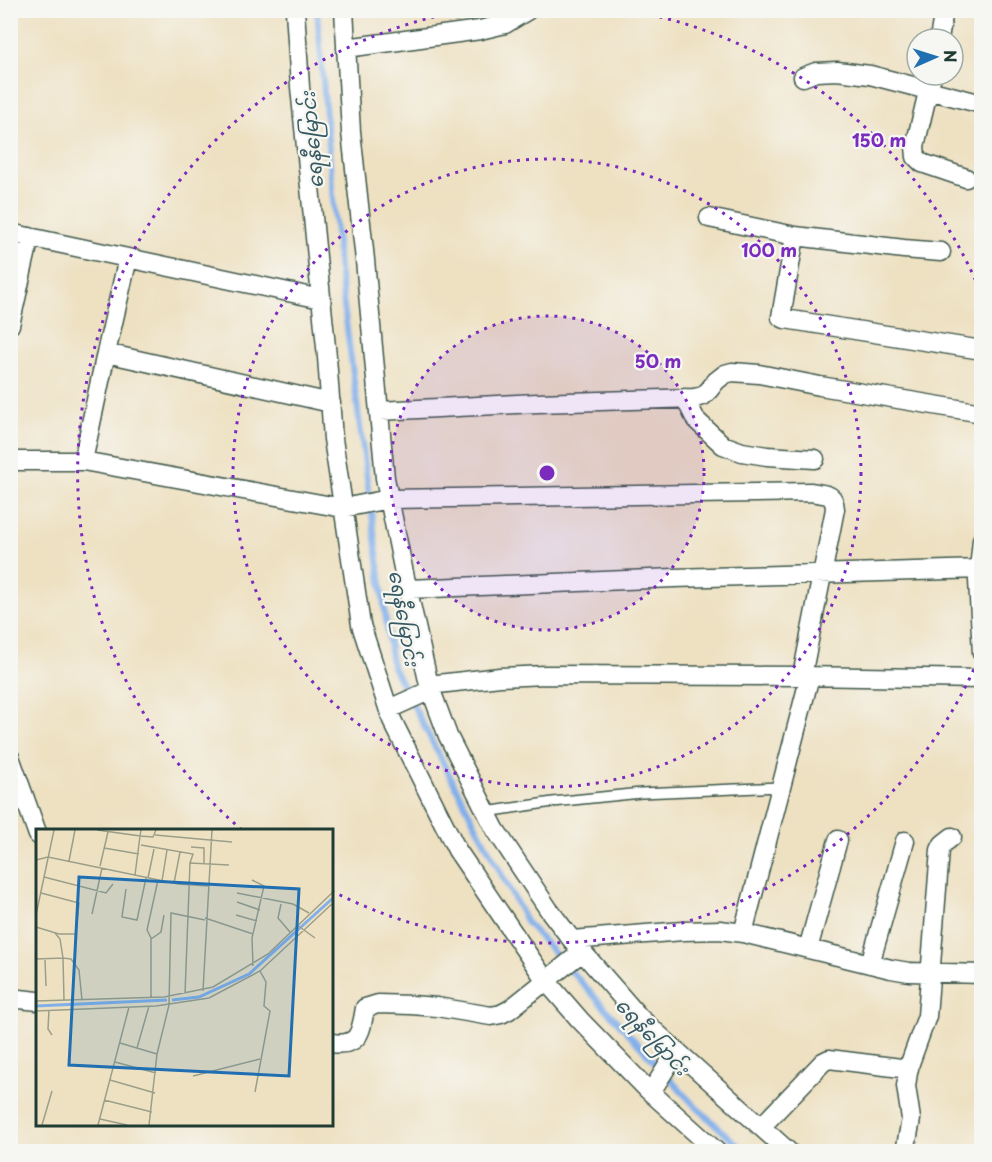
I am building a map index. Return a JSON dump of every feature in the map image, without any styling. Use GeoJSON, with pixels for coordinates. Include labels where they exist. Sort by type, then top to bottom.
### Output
{"type":"FeatureCollection","features":[{"type":"Feature","properties":{"kind":"street"},"geometry":{"type":"LineString","coordinates":[[295,10],[300,87],[333,439],[346,508],[361,625],[392,707],[393,720],[457,850],[547,980],[580,1020],[653,1087],[717,1152]]}},
{"type":"Feature","properties":{"kind":"street"},"geometry":{"type":"LineString","coordinates":[[344,10],[351,132],[380,411],[386,499],[408,589],[428,689],[448,736],[495,829],[577,949],[675,1053],[789,1152]]}},
{"type":"Feature","properties":{"kind":"street"},"geometry":{"type":"LineString","coordinates":[[346,48],[480,30],[505,24],[528,10]]}},
{"type":"Feature","properties":{"kind":"street"},"geometry":{"type":"LineString","coordinates":[[941,27],[944,10]]}},
{"type":"Feature","properties":{"kind":"street"},"geometry":{"type":"LineString","coordinates":[[802,77],[816,72],[837,71],[905,80]]}},
{"type":"Feature","properties":{"kind":"street"},"geometry":{"type":"LineString","coordinates":[[929,87],[915,146],[916,157],[922,163],[966,178]]}},
{"type":"Feature","properties":{"kind":"street"},"geometry":{"type":"LineString","coordinates":[[940,87],[981,104]]}},
{"type":"Feature","properties":{"kind":"street"},"geometry":{"type":"LineString","coordinates":[[709,218],[795,236],[941,252]]}},
{"type":"Feature","properties":{"kind":"street"},"geometry":{"type":"LineString","coordinates":[[10,233],[321,299]]}},
{"type":"Feature","properties":{"kind":"street"},"geometry":{"type":"LineString","coordinates":[[795,236],[782,318],[981,350]]}},
{"type":"Feature","properties":{"kind":"street"},"geometry":{"type":"LineString","coordinates":[[10,325],[30,237]]}},
{"type":"Feature","properties":{"kind":"street"},"geometry":{"type":"LineString","coordinates":[[83,461],[128,258]]}},
{"type":"Feature","properties":{"kind":"street"},"geometry":{"type":"LineString","coordinates":[[106,353],[331,403]]}},
{"type":"Feature","properties":{"kind":"street"},"geometry":{"type":"LineString","coordinates":[[380,411],[686,398],[703,396],[716,381],[732,372],[759,374],[981,413]]}},
{"type":"Feature","properties":{"kind":"street"},"geometry":{"type":"LineString","coordinates":[[686,398],[696,420],[723,445],[742,452],[767,456],[814,459]]}},
{"type":"Feature","properties":{"kind":"street"},"geometry":{"type":"LineString","coordinates":[[10,461],[83,461],[346,508],[386,499],[811,492],[830,496],[834,500],[835,509],[806,676],[781,788],[743,933]]}},
{"type":"Feature","properties":{"kind":"street"},"geometry":{"type":"LineString","coordinates":[[981,540],[981,653]]}},
{"type":"Feature","properties":{"kind":"street"},"geometry":{"type":"LineString","coordinates":[[408,589],[980,569]]}},
{"type":"Feature","properties":{"kind":"street"},"geometry":{"type":"LineString","coordinates":[[392,707],[428,689],[500,677],[545,675],[806,676],[981,679]]}},
{"type":"Feature","properties":{"kind":"street"},"geometry":{"type":"LineString","coordinates":[[10,757],[36,829]]}},
{"type":"Feature","properties":{"kind":"street"},"geometry":{"type":"LineString","coordinates":[[904,1152],[911,1119],[906,1086],[909,1069],[927,1016],[940,850],[943,844],[952,837]]}},
{"type":"Feature","properties":{"kind":"street"},"geometry":{"type":"LineString","coordinates":[[808,949],[838,840]]}},
{"type":"Feature","properties":{"kind":"street"},"geometry":{"type":"LineString","coordinates":[[870,964],[905,841]]}},
{"type":"Feature","properties":{"kind":"street"},"geometry":{"type":"LineString","coordinates":[[333,1043],[342,1045],[354,1041],[360,1031],[365,1008],[378,1004],[437,1007],[491,1016],[501,1014],[547,980],[577,949],[683,931],[720,930],[743,933],[900,970],[981,974]]}},
{"type":"Feature","properties":{"kind":"street"},"geometry":{"type":"LineString","coordinates":[[10,998],[36,1001]]}},
{"type":"Feature","properties":{"kind":"street"},"geometry":{"type":"LineString","coordinates":[[653,1087],[675,1053]]}},
{"type":"Feature","properties":{"kind":"street"},"geometry":{"type":"LineString","coordinates":[[761,1127],[823,1062],[829,1059],[909,1069]]}},
{"type":"Feature","properties":{"kind":"lane"},"geometry":{"type":"LineString","coordinates":[[486,812],[641,793],[781,788]]}},
{"type":"Feature","properties":{"kind":"waterway","name":"ရေနီမြောင်း"},"geometry":{"type":"LineString","coordinates":[[317,10],[339,269],[392,665],[527,923],[692,1103],[745,1152]]}}]}
